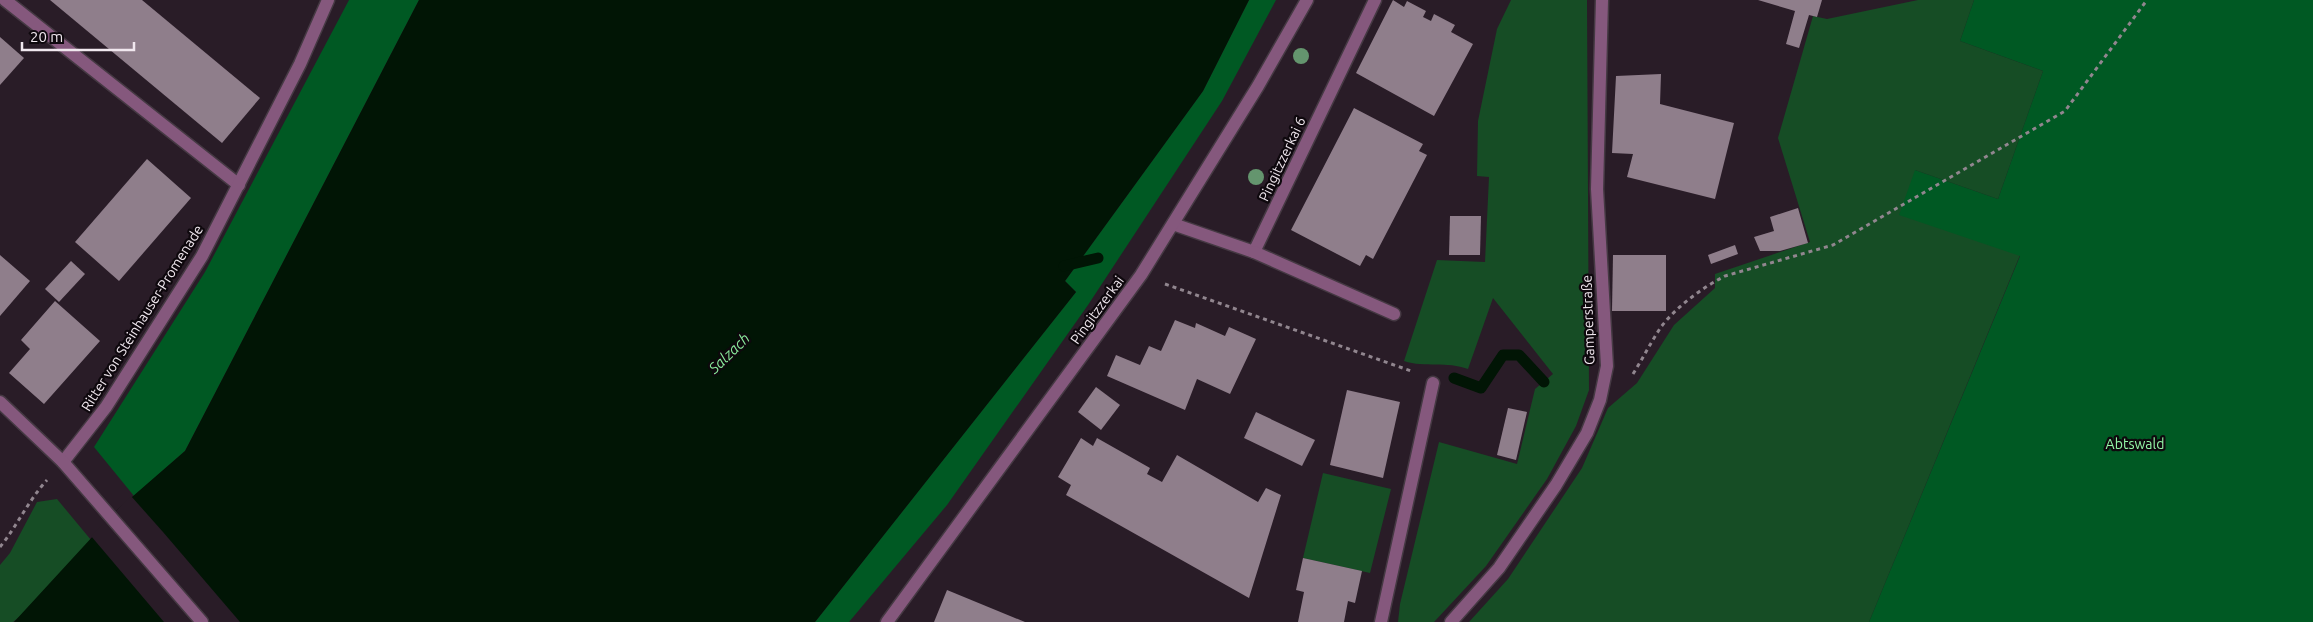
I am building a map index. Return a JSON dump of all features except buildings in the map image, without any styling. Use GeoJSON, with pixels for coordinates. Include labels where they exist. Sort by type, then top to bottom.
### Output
{"type":"FeatureCollection","features":[{"type":"Feature","properties":{"kind":"street"},"geometry":{"type":"LineString","coordinates":[[6,0],[239,185]]}},
{"type":"Feature","properties":{"kind":"street","name":"Ritter von Steinhauser-Promenade"},"geometry":{"type":"LineString","coordinates":[[63,462],[106,407],[202,256],[239,185],[328,0]]}},
{"type":"Feature","properties":{"kind":"street","name":"Pingitzzerkai"},"geometry":{"type":"LineString","coordinates":[[887,622],[1141,275],[1258,86],[1307,0]]}},
{"type":"Feature","properties":{"kind":"street","name":"Pingitzzerkai 6"},"geometry":{"type":"LineString","coordinates":[[1254,252],[1375,0]]}},
{"type":"Feature","properties":{"kind":"street","name":"Gamperstraße"},"geometry":{"type":"LineString","coordinates":[[1451,622],[1499,568],[1556,485],[1587,433],[1600,400],[1606,366],[1597,189],[1602,0]]}},
{"type":"Feature","properties":{"kind":"street"},"geometry":{"type":"LineString","coordinates":[[1173,224],[1254,252],[1394,314]]}},
{"type":"Feature","properties":{"kind":"street"},"geometry":{"type":"LineString","coordinates":[[1381,622],[1433,383]]}},
{"type":"Feature","properties":{"kind":"street"},"geometry":{"type":"LineString","coordinates":[[0,402],[63,462],[202,622]]}},
{"type":"Feature","properties":{"kind":"path"},"geometry":{"type":"LineString","coordinates":[[1600,400],[1629,381],[1662,326],[1692,297],[1708,285],[1724,276],[1833,244],[2065,111],[2147,0]]}},
{"type":"Feature","properties":{"kind":"path"},"geometry":{"type":"LineString","coordinates":[[1141,275],[1422,374],[1433,383]]}},
{"type":"Feature","properties":{"kind":"path"},"geometry":{"type":"LineString","coordinates":[[0,547],[14,530],[33,495],[63,462]]}},
{"type":"Feature","properties":{"kind":"green space"},"geometry":{"type":"Polygon","coordinates":[[[349,0],[419,0],[185,451],[134,496],[94,447],[205,272],[349,0]]]}},
{"type":"Feature","properties":{"kind":"green space"},"geometry":{"type":"Polygon","coordinates":[[[1249,0],[1276,0],[1222,101],[1088,305],[947,505],[849,622],[815,622],[1076,292],[1065,281],[1203,91],[1249,0]]]}},
{"type":"Feature","properties":{"kind":"green space"},"geometry":{"type":"Polygon","coordinates":[[[1511,0],[1587,0],[1589,390],[1576,426],[1547,479],[1486,566],[1434,622],[1398,622],[1400,604],[1439,442],[1517,464],[1535,389],[1553,374],[1493,298],[1468,369],[1452,365],[1420,364],[1404,361],[1437,260],[1485,262],[1489,177],[1477,176],[1478,121],[1497,29],[1511,0]]]}},
{"type":"Feature","properties":{"kind":"green space"},"geometry":{"type":"Polygon","coordinates":[[[1918,0],[1974,0],[1960,41],[2043,71],[1998,199],[1915,170],[2020,255],[1869,622],[1469,622],[1508,579],[1582,468],[1608,408],[1637,383],[1674,325],[1715,288],[1715,274],[1810,242],[1778,138],[1813,16],[1827,19],[1918,0]]]}},
{"type":"Feature","properties":{"kind":"green space","name":"Abtswald"},"geometry":{"type":"Polygon","coordinates":[[[1974,0],[2313,0],[2313,622],[1869,622],[2020,256],[1899,215],[1915,170],[1998,199],[2043,71],[1960,41],[1974,0]]]}},
{"type":"Feature","properties":{"kind":"green space"},"geometry":{"type":"Polygon","coordinates":[[[1323,473],[1391,489],[1370,573],[1303,558],[1323,473]]]}},
{"type":"Feature","properties":{"kind":"green space"},"geometry":{"type":"Polygon","coordinates":[[[57,499],[91,540],[24,613],[13,622],[0,622],[0,565],[10,553],[37,502],[57,499]]]}},
{"type":"Feature","properties":{"kind":"water","name":"Salzach"},"geometry":{"type":"Polygon","coordinates":[[[419,0],[1249,0],[1203,91],[1065,281],[1076,292],[815,622],[14,622],[117,510],[185,451],[419,0]]]}},
{"type":"Feature","properties":{"kind":"pier"},"geometry":{"type":"Polygon","coordinates":[[[131,496],[240,622],[164,622],[91,536],[131,496]]]}},
{"type":"Feature","properties":{"kind":"waterway"},"geometry":{"type":"LineString","coordinates":[[1064,266],[1098,258]]}},
{"type":"Feature","properties":{"kind":"waterway"},"geometry":{"type":"LineString","coordinates":[[1454,378],[1481,388],[1503,355],[1519,355],[1544,382]]}}]}
